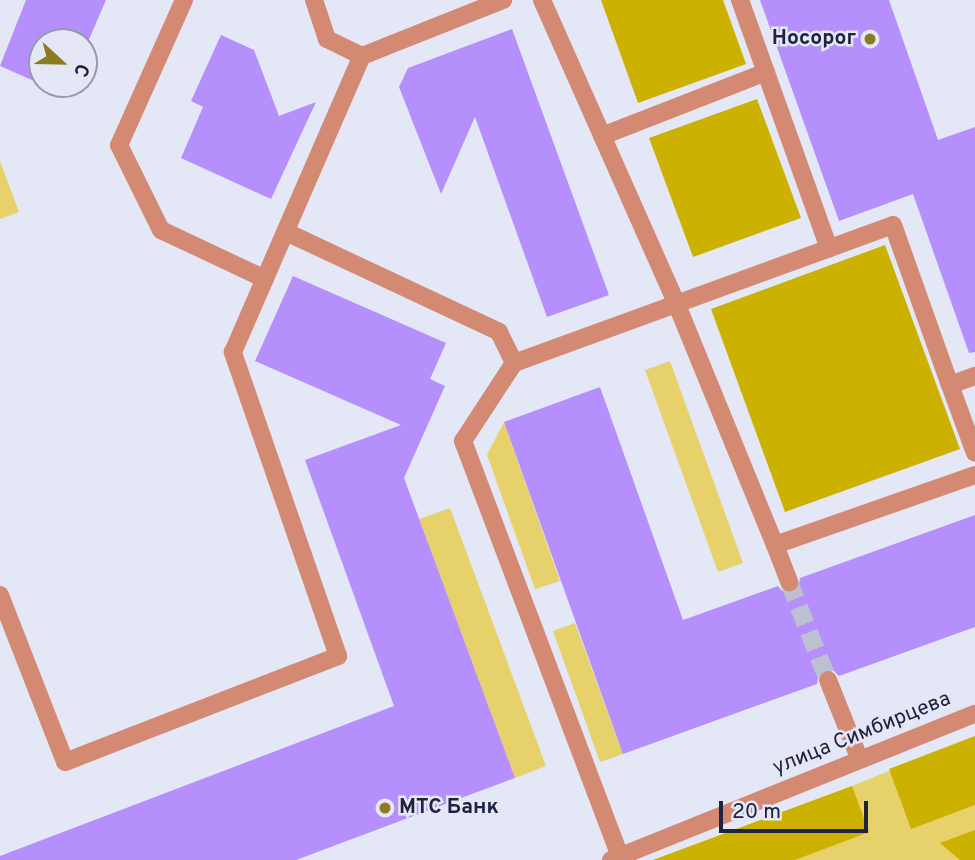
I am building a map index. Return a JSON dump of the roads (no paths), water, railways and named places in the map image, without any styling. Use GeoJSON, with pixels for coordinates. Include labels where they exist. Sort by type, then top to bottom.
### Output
{"type":"FeatureCollection","features":[{"type":"Feature","properties":{"kind":"street"},"geometry":{"type":"LineString","coordinates":[[184,0],[120,145],[161,230],[265,279]]}},
{"type":"Feature","properties":{"kind":"street"},"geometry":{"type":"LineString","coordinates":[[314,0],[327,39],[362,56]]}},
{"type":"Feature","properties":{"kind":"street"},"geometry":{"type":"LineString","coordinates":[[0,595],[65,762],[338,656],[233,352],[362,56],[503,0]]}},
{"type":"Feature","properties":{"kind":"street"},"geometry":{"type":"LineString","coordinates":[[542,0],[677,305],[789,582]]}},
{"type":"Feature","properties":{"kind":"street"},"geometry":{"type":"LineString","coordinates":[[740,0],[829,249]]}},
{"type":"Feature","properties":{"kind":"street"},"geometry":{"type":"LineString","coordinates":[[602,136],[766,72]]}},
{"type":"Feature","properties":{"kind":"street"},"geometry":{"type":"LineString","coordinates":[[615,858],[463,441],[514,363],[892,225],[975,453]]}},
{"type":"Feature","properties":{"kind":"street"},"geometry":{"type":"LineString","coordinates":[[286,232],[499,332],[514,363]]}},
{"type":"Feature","properties":{"kind":"street"},"geometry":{"type":"LineString","coordinates":[[950,385],[975,376]]}},
{"type":"Feature","properties":{"kind":"street"},"geometry":{"type":"LineString","coordinates":[[775,545],[975,475]]}},
{"type":"Feature","properties":{"kind":"street"},"geometry":{"type":"LineString","coordinates":[[828,680],[859,758]]}},
{"type":"Feature","properties":{"kind":"street","name":"улица Симбирцева"},"geometry":{"type":"LineString","coordinates":[[615,858],[975,713]]}},
{"type":"Feature","properties":{"kind":"tunnel"},"geometry":{"type":"LineString","coordinates":[[789,582],[828,680]]}},
{"type":"Feature","properties":{"kind":"place","name":"Носорог"},"geometry":{"type":"Point","coordinates":[870,39]}},
{"type":"Feature","properties":{"kind":"place","name":"МТС Банк"},"geometry":{"type":"Point","coordinates":[385,808]}}]}
